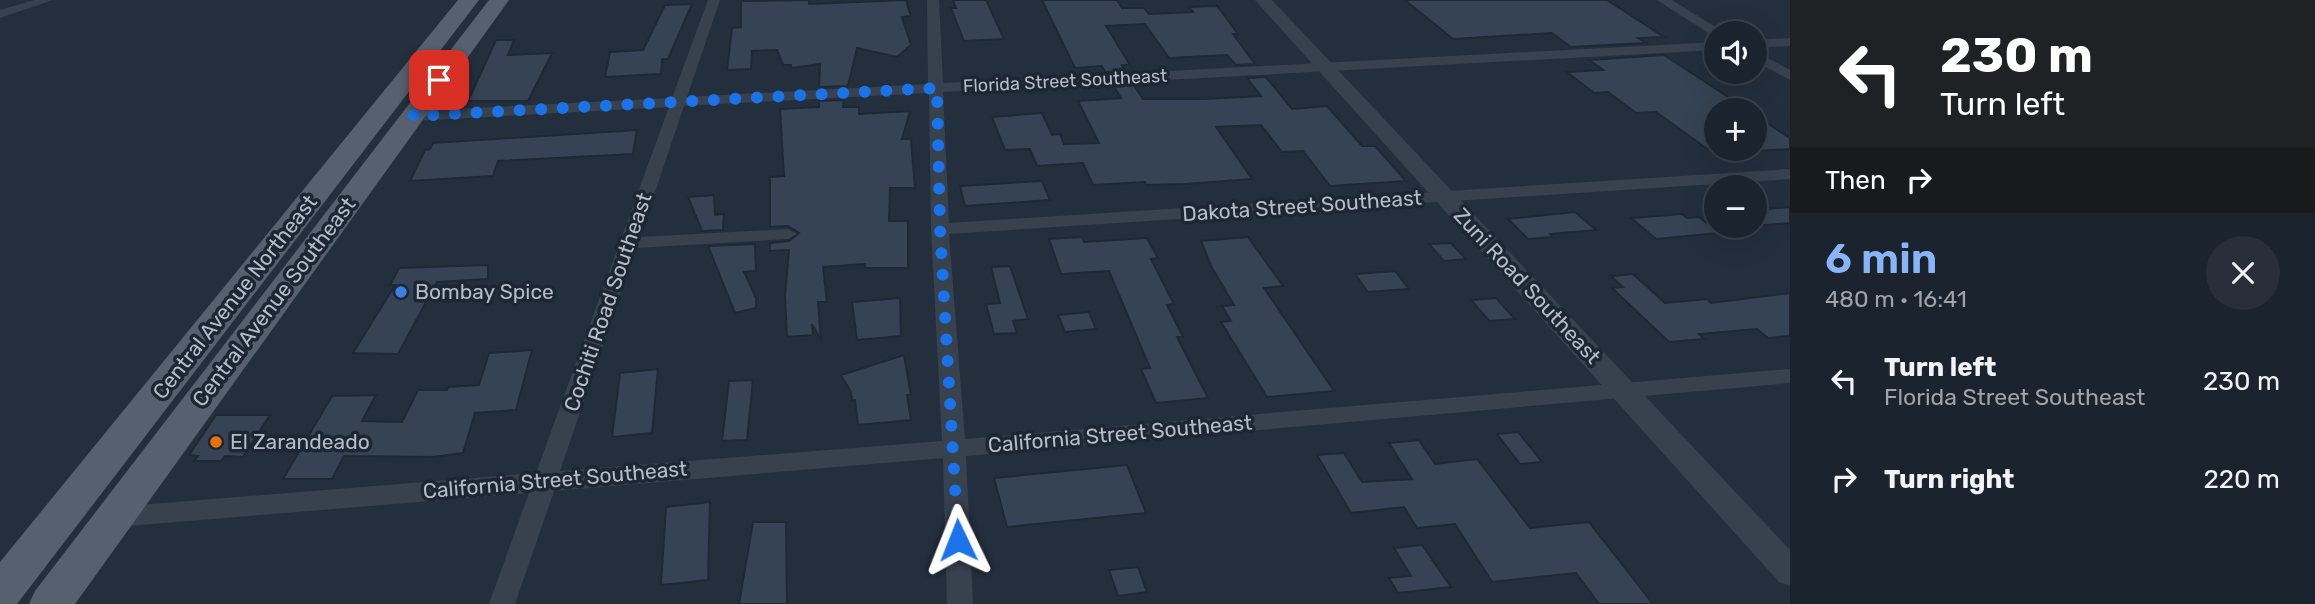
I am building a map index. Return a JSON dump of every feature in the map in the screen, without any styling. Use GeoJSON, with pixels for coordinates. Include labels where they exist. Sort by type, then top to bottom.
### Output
{"type":"FeatureCollection","features":[{"type":"Feature","properties":{"kind":"main road","name":"Central Avenue Northeast"},"geometry":{"type":"LineString","coordinates":[[0,593],[11,566],[469,0]]}},
{"type":"Feature","properties":{"kind":"main road","name":"Central Avenue Southeast"},"geometry":{"type":"LineString","coordinates":[[50,604],[499,0]]}},
{"type":"Feature","properties":{"kind":"street"},"geometry":{"type":"LineString","coordinates":[[0,14],[47,0]]}},
{"type":"Feature","properties":{"kind":"street","name":"Cochiti Road Southeast"},"geometry":{"type":"LineString","coordinates":[[502,604],[713,0]]}},
{"type":"Feature","properties":{"kind":"street"},"geometry":{"type":"LineString","coordinates":[[933,0],[940,229],[954,449],[960,604]]}},
{"type":"Feature","properties":{"kind":"street","name":"Zuni Road Southeast"},"geometry":{"type":"LineString","coordinates":[[1264,0],[1790,572]]}},
{"type":"Feature","properties":{"kind":"street"},"geometry":{"type":"LineString","coordinates":[[1662,0],[1704,25]]}},
{"type":"Feature","properties":{"kind":"street"},"geometry":{"type":"LineString","coordinates":[[1767,43],[1790,42]]}},
{"type":"Feature","properties":{"kind":"street","name":"Florida Street Southeast"},"geometry":{"type":"LineString","coordinates":[[413,116],[1704,47]]}},
{"type":"Feature","properties":{"kind":"street"},"geometry":{"type":"LineString","coordinates":[[1767,62],[1790,76]]}},
{"type":"Feature","properties":{"kind":"street","name":"Dakota Street Southeast"},"geometry":{"type":"LineString","coordinates":[[940,229],[1790,174]]}},
{"type":"Feature","properties":{"kind":"street"},"geometry":{"type":"LineString","coordinates":[[629,243],[788,234]]}},
{"type":"Feature","properties":{"kind":"street","name":"California Street Southeast"},"geometry":{"type":"LineString","coordinates":[[114,517],[545,480],[954,449],[1790,376]]}},
{"type":"Feature","properties":{"kind":"building"},"geometry":{"type":"Polygon","coordinates":[[[809,0],[809,4],[906,0],[911,16],[902,17],[911,45],[897,57],[857,48],[848,86],[819,87],[820,64],[792,68],[791,65],[783,65],[777,50],[752,51],[751,69],[727,70],[732,28],[741,27],[741,1],[809,0]]]}},
{"type":"Feature","properties":{"kind":"building"},"geometry":{"type":"Polygon","coordinates":[[[953,0],[986,0],[1004,39],[964,41],[951,8],[956,8],[953,0]]]}},
{"type":"Feature","properties":{"kind":"building"},"geometry":{"type":"Polygon","coordinates":[[[1042,0],[1117,0],[1122,8],[1144,8],[1149,14],[1193,12],[1189,7],[1217,6],[1238,34],[1233,34],[1255,64],[1236,65],[1227,55],[1169,58],[1145,24],[1106,26],[1130,65],[1122,65],[1125,71],[1105,72],[1102,66],[1075,68],[1042,0]]]}},
{"type":"Feature","properties":{"kind":"building"},"geometry":{"type":"Polygon","coordinates":[[[1405,0],[1607,0],[1664,37],[1638,38],[1646,43],[1571,47],[1552,33],[1453,39],[1405,0]]]}},
{"type":"Feature","properties":{"kind":"building"},"geometry":{"type":"Polygon","coordinates":[[[692,4],[668,59],[662,59],[661,74],[605,77],[610,52],[643,50],[665,5],[692,4]]]}},
{"type":"Feature","properties":{"kind":"building"},"geometry":{"type":"Polygon","coordinates":[[[496,40],[514,40],[508,55],[552,53],[528,101],[468,101],[496,40]]]}},
{"type":"Feature","properties":{"kind":"building"},"geometry":{"type":"Polygon","coordinates":[[[1664,55],[1704,81],[1704,84],[1730,98],[1704,98],[1704,147],[1656,112],[1636,113],[1608,92],[1594,93],[1567,72],[1603,70],[1589,60],[1664,55]]]}},
{"type":"Feature","properties":{"kind":"building"},"geometry":{"type":"Polygon","coordinates":[[[1266,77],[1292,109],[1327,106],[1362,146],[1375,146],[1406,181],[1330,186],[1303,151],[1282,152],[1261,125],[1216,127],[1252,179],[1185,184],[1146,185],[1145,182],[1093,185],[1083,163],[1037,166],[1030,149],[1005,150],[992,117],[1042,113],[1052,135],[1060,134],[1064,144],[1099,143],[1078,101],[1121,98],[1113,85],[1133,84],[1143,99],[1204,99],[1261,96],[1247,78],[1266,77]]]}},
{"type":"Feature","properties":{"kind":"building"},"geometry":{"type":"Polygon","coordinates":[[[844,100],[843,107],[859,107],[859,114],[910,111],[902,139],[911,139],[915,188],[890,188],[889,221],[908,221],[908,268],[865,268],[865,264],[823,267],[827,302],[818,302],[821,340],[812,324],[813,335],[787,337],[785,296],[789,250],[770,251],[770,243],[789,241],[799,233],[788,226],[770,227],[770,177],[784,176],[780,109],[819,107],[819,101],[844,100]]]}},
{"type":"Feature","properties":{"kind":"building"},"geometry":{"type":"Polygon","coordinates":[[[1767,123],[1790,138],[1790,149],[1767,150],[1767,123]]]}},
{"type":"Feature","properties":{"kind":"building"},"geometry":{"type":"Polygon","coordinates":[[[637,130],[633,154],[498,161],[493,176],[410,181],[425,150],[430,149],[433,143],[637,130]]]}},
{"type":"Feature","properties":{"kind":"building"},"geometry":{"type":"Polygon","coordinates":[[[1042,181],[1050,200],[965,206],[960,186],[1042,181]]]}},
{"type":"Feature","properties":{"kind":"building"},"geometry":{"type":"Polygon","coordinates":[[[714,195],[715,215],[724,214],[723,230],[702,231],[688,197],[714,195]]]}},
{"type":"Feature","properties":{"kind":"building"},"geometry":{"type":"Polygon","coordinates":[[[1790,207],[1790,223],[1767,225],[1767,209],[1790,207]]]}},
{"type":"Feature","properties":{"kind":"building"},"geometry":{"type":"Polygon","coordinates":[[[1575,212],[1596,230],[1528,239],[1508,219],[1575,212]]]}},
{"type":"Feature","properties":{"kind":"building"},"geometry":{"type":"Polygon","coordinates":[[[1682,214],[1687,218],[1699,217],[1704,221],[1704,234],[1656,239],[1631,218],[1682,214]]]}},
{"type":"Feature","properties":{"kind":"building"},"geometry":{"type":"Polygon","coordinates":[[[1082,237],[1084,242],[1147,238],[1158,258],[1151,259],[1174,304],[1167,305],[1183,337],[1177,337],[1208,398],[1156,403],[1141,369],[1150,368],[1109,271],[1061,274],[1049,239],[1082,237]]]}},
{"type":"Feature","properties":{"kind":"building"},"geometry":{"type":"Polygon","coordinates":[[[1248,237],[1283,286],[1264,288],[1334,391],[1267,397],[1221,322],[1231,321],[1222,306],[1234,305],[1212,268],[1201,241],[1248,237]]]}},
{"type":"Feature","properties":{"kind":"building"},"geometry":{"type":"Polygon","coordinates":[[[1451,243],[1466,259],[1444,261],[1429,244],[1451,243]]]}},
{"type":"Feature","properties":{"kind":"building"},"geometry":{"type":"Polygon","coordinates":[[[755,244],[756,271],[744,272],[756,298],[756,308],[735,313],[708,246],[755,244]]]}},
{"type":"Feature","properties":{"kind":"building"},"geometry":{"type":"Polygon","coordinates":[[[488,265],[488,279],[437,282],[398,354],[353,353],[395,285],[390,285],[399,268],[488,265]]]}},
{"type":"Feature","properties":{"kind":"building"},"geometry":{"type":"Polygon","coordinates":[[[1010,266],[1028,319],[1013,321],[1017,333],[994,334],[986,304],[1000,303],[991,267],[1010,266]]]}},
{"type":"Feature","properties":{"kind":"building"},"geometry":{"type":"Polygon","coordinates":[[[1395,271],[1409,289],[1368,292],[1355,274],[1395,271]]]}},
{"type":"Feature","properties":{"kind":"building"},"geometry":{"type":"Polygon","coordinates":[[[1633,274],[1665,303],[1707,299],[1711,303],[1790,293],[1790,336],[1768,338],[1757,329],[1699,334],[1704,339],[1669,342],[1612,288],[1623,287],[1611,276],[1633,274]]]}},
{"type":"Feature","properties":{"kind":"building"},"geometry":{"type":"Polygon","coordinates":[[[900,298],[901,336],[857,340],[852,302],[900,298]]]}},
{"type":"Feature","properties":{"kind":"building"},"geometry":{"type":"Polygon","coordinates":[[[1496,298],[1515,319],[1489,321],[1471,300],[1496,298]]]}},
{"type":"Feature","properties":{"kind":"building"},"geometry":{"type":"Polygon","coordinates":[[[1089,312],[1096,329],[1065,332],[1058,315],[1089,312]]]}},
{"type":"Feature","properties":{"kind":"building"},"geometry":{"type":"Polygon","coordinates":[[[532,350],[516,410],[475,413],[463,453],[433,457],[344,456],[332,479],[283,479],[332,396],[376,395],[362,421],[402,422],[418,390],[447,390],[448,387],[479,385],[489,353],[532,350]]]}},
{"type":"Feature","properties":{"kind":"building"},"geometry":{"type":"Polygon","coordinates":[[[904,355],[911,395],[907,395],[911,420],[858,425],[855,400],[852,400],[851,392],[841,375],[904,355]]]}},
{"type":"Feature","properties":{"kind":"building"},"geometry":{"type":"Polygon","coordinates":[[[658,369],[652,433],[612,437],[620,373],[658,369]]]}},
{"type":"Feature","properties":{"kind":"building"},"geometry":{"type":"Polygon","coordinates":[[[753,380],[747,440],[722,441],[729,381],[753,380]]]}},
{"type":"Feature","properties":{"kind":"building"},"geometry":{"type":"Polygon","coordinates":[[[216,415],[270,415],[243,457],[225,456],[221,461],[194,461],[198,456],[189,455],[216,415]]]}},
{"type":"Feature","properties":{"kind":"building"},"geometry":{"type":"Polygon","coordinates":[[[1518,432],[1542,462],[1520,464],[1497,434],[1518,432]]]}},
{"type":"Feature","properties":{"kind":"building"},"geometry":{"type":"Polygon","coordinates":[[[1419,440],[1435,464],[1477,459],[1530,528],[1589,522],[1653,604],[1599,604],[1576,573],[1492,582],[1455,524],[1417,528],[1404,507],[1351,513],[1317,455],[1344,453],[1362,482],[1412,479],[1389,443],[1419,440]]]}},
{"type":"Feature","properties":{"kind":"building"},"geometry":{"type":"Polygon","coordinates":[[[1127,465],[1146,513],[1007,527],[994,478],[1127,465]]]}},
{"type":"Feature","properties":{"kind":"building"},"geometry":{"type":"Polygon","coordinates":[[[710,502],[708,580],[661,585],[666,507],[710,502]]]}},
{"type":"Feature","properties":{"kind":"building"},"geometry":{"type":"Polygon","coordinates":[[[753,522],[786,522],[787,604],[739,604],[753,522]]]}},
{"type":"Feature","properties":{"kind":"building"},"geometry":{"type":"Polygon","coordinates":[[[1422,545],[1451,587],[1398,593],[1389,578],[1411,576],[1394,548],[1422,545]]]}},
{"type":"Feature","properties":{"kind":"building"},"geometry":{"type":"Polygon","coordinates":[[[1138,567],[1147,592],[1118,596],[1109,570],[1138,567]]]}},
{"type":"Feature","properties":{"kind":"place","name":"Bombay Spice"},"geometry":{"type":"Point","coordinates":[401,292]}},
{"type":"Feature","properties":{"kind":"place","name":"El Zarandeado"},"geometry":{"type":"Point","coordinates":[216,442]}},
{"type":"Feature","properties":{"kind":"route"},"geometry":{"type":"LineString","coordinates":[[439,80],[413,116],[937,88],[940,229],[958,540]]}}]}
